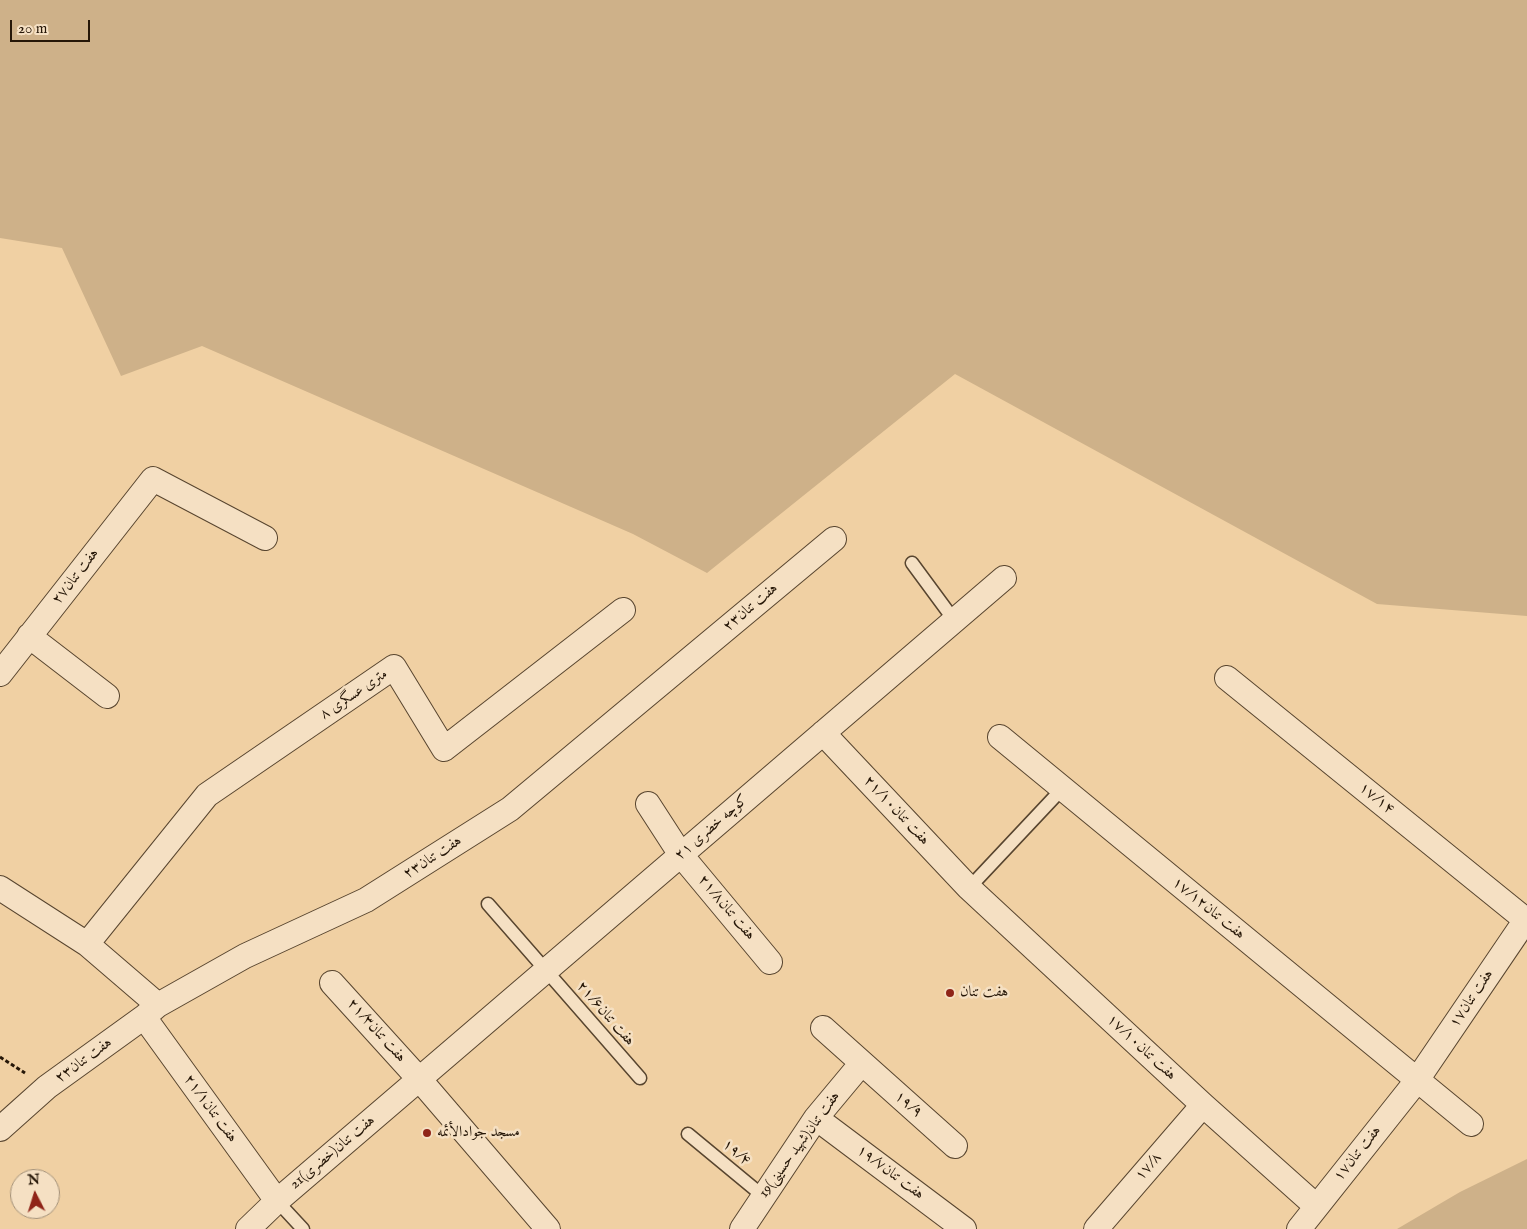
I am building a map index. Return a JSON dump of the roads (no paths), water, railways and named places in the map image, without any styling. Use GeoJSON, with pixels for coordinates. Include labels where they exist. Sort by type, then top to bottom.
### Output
{"type":"FeatureCollection","features":[{"type":"Feature","properties":{"kind":"street","name":"هفت تنان۲۷"},"geometry":{"type":"LineString","coordinates":[[0,674],[152,479],[265,538]]}},
{"type":"Feature","properties":{"kind":"street","name":"هفت تنان۲۳"},"geometry":{"type":"LineString","coordinates":[[0,1129],[47,1087],[151,1011],[245,956],[366,900],[510,809],[834,539]]}},
{"type":"Feature","properties":{"kind":"street","name":"کوچه خضری ۲۱"},"geometry":{"type":"LineString","coordinates":[[420,1080],[1004,578]]}},
{"type":"Feature","properties":{"kind":"street","name":"۸ متری عسگری"},"geometry":{"type":"LineString","coordinates":[[88,944],[207,795],[394,667],[444,748],[623,610]]}},
{"type":"Feature","properties":{"kind":"street"},"geometry":{"type":"LineString","coordinates":[[29,636],[106,696]]}},
{"type":"Feature","properties":{"kind":"street","name":"۱۷/۱۴"},"geometry":{"type":"LineString","coordinates":[[1227,678],[1527,920]]}},
{"type":"Feature","properties":{"kind":"street","name":"۲۱/۱۰هفت تنان"},"geometry":{"type":"LineString","coordinates":[[823,733],[969,888]]}},
{"type":"Feature","properties":{"kind":"street","name":"۱۷/۱۲هفت تنان"},"geometry":{"type":"LineString","coordinates":[[1000,737],[1471,1124]]}},
{"type":"Feature","properties":{"kind":"street","name":"۲۱/۸هفت تنان"},"geometry":{"type":"LineString","coordinates":[[648,804],[681,855],[770,962]]}},
{"type":"Feature","properties":{"kind":"street"},"geometry":{"type":"LineString","coordinates":[[0,888],[88,944],[151,1011]]}},
{"type":"Feature","properties":{"kind":"street","name":"۱۷/۱۰هفت تنان"},"geometry":{"type":"LineString","coordinates":[[969,888],[1203,1105],[1316,1206]]}},
{"type":"Feature","properties":{"kind":"street","name":"۱۷هفت تنان"},"geometry":{"type":"LineString","coordinates":[[1417,1080],[1527,920]]}},
{"type":"Feature","properties":{"kind":"street","name":"۲۱/۳هفت تنان"},"geometry":{"type":"LineString","coordinates":[[332,983],[420,1080],[548,1229]]}},
{"type":"Feature","properties":{"kind":"street","name":"۲۱/۱هفت تنان"},"geometry":{"type":"LineString","coordinates":[[151,1011],[277,1201]]}},
{"type":"Feature","properties":{"kind":"street","name":"۱۹/۹"},"geometry":{"type":"LineString","coordinates":[[823,1028],[861,1064],[955,1146]]}},
{"type":"Feature","properties":{"kind":"street","name":"19هفت تنان(شهید حسینی)"},"geometry":{"type":"LineString","coordinates":[[742,1229],[816,1118],[861,1064]]}},
{"type":"Feature","properties":{"kind":"street","name":"21هفت تنان(خضری)"},"geometry":{"type":"LineString","coordinates":[[248,1229],[277,1201],[420,1080]]}},
{"type":"Feature","properties":{"kind":"street","name":"هفت تنان۱۷"},"geometry":{"type":"LineString","coordinates":[[1299,1229],[1417,1080]]}},
{"type":"Feature","properties":{"kind":"street","name":"۱۷/۸"},"geometry":{"type":"LineString","coordinates":[[1096,1229],[1203,1105]]}},
{"type":"Feature","properties":{"kind":"street","name":"۱۹/۷هفت تنان"},"geometry":{"type":"LineString","coordinates":[[816,1118],[964,1229]]}},
{"type":"Feature","properties":{"kind":"lane"},"geometry":{"type":"LineString","coordinates":[[912,563],[954,620]]}},
{"type":"Feature","properties":{"kind":"lane"},"geometry":{"type":"LineString","coordinates":[[969,888],[1062,789]]}},
{"type":"Feature","properties":{"kind":"lane","name":"۲۱/۶هفت تنان"},"geometry":{"type":"LineString","coordinates":[[488,904],[640,1078]]}},
{"type":"Feature","properties":{"kind":"lane","name":"۱۹/۴"},"geometry":{"type":"LineString","coordinates":[[688,1134],[763,1196]]}},
{"type":"Feature","properties":{"kind":"lane"},"geometry":{"type":"LineString","coordinates":[[277,1201],[302,1229]]}},
{"type":"Feature","properties":{"kind":"place","name":"هفت تنان"},"geometry":{"type":"Point","coordinates":[950,993]}},
{"type":"Feature","properties":{"kind":"place","name":"مسجد جوادالأئمه"},"geometry":{"type":"Point","coordinates":[427,1133]}}]}
